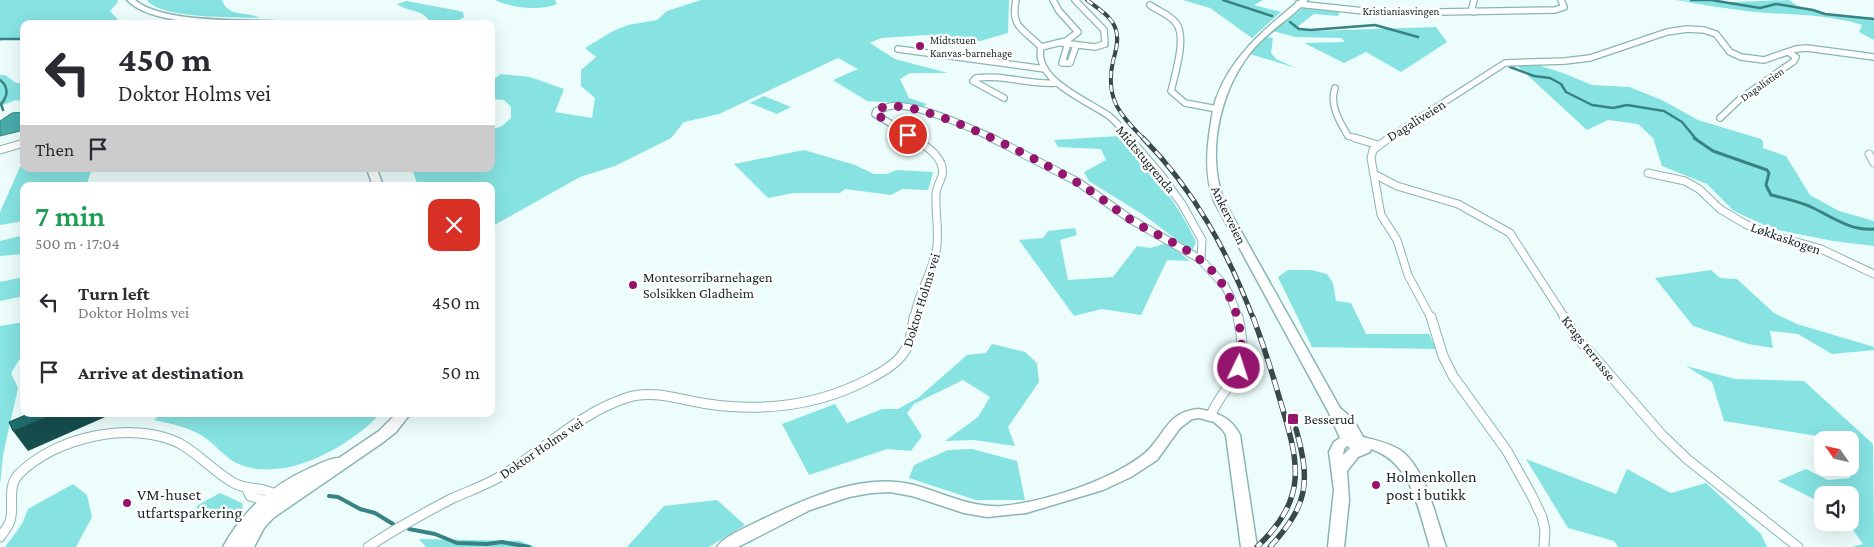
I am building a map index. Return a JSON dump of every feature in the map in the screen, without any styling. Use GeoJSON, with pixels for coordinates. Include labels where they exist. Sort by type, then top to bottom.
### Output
{"type":"FeatureCollection","features":[{"type":"Feature","properties":{"kind":"main road"},"geometry":{"type":"LineString","coordinates":[[131,0],[142,10],[162,16],[222,20]]}},
{"type":"Feature","properties":{"kind":"main road","name":"Ankerveien"},"geometry":{"type":"LineString","coordinates":[[1301,2],[1264,33],[1246,52],[1228,79],[1217,109],[1211,175],[1216,193],[1335,411],[1338,423],[1356,443]]}},
{"type":"Feature","properties":{"kind":"main road"},"geometry":{"type":"LineString","coordinates":[[725,547],[786,516],[835,496],[872,487],[900,488],[983,511],[1014,509],[1064,496],[1092,488],[1119,477],[1137,466],[1158,449],[1174,424],[1181,418],[1192,414],[1210,416],[1227,425],[1233,435],[1248,547]]}},
{"type":"Feature","properties":{"kind":"main road"},"geometry":{"type":"LineString","coordinates":[[231,547],[244,526],[275,500],[325,476],[380,439],[400,417]]}},
{"type":"Feature","properties":{"kind":"main road"},"geometry":{"type":"LineString","coordinates":[[1336,547],[1341,518],[1340,471],[1351,455],[1356,443],[1394,453],[1406,466],[1420,496],[1438,547]]}},
{"type":"Feature","properties":{"kind":"main road"},"geometry":{"type":"LineString","coordinates":[[246,547],[254,531],[271,512],[275,500]]}},
{"type":"Feature","properties":{"kind":"street"},"geometry":{"type":"LineString","coordinates":[[898,49],[1044,69],[1040,51],[1041,47],[1036,40],[1018,28],[1014,17],[1016,0]]}},
{"type":"Feature","properties":{"kind":"street"},"geometry":{"type":"LineString","coordinates":[[1053,0],[1058,11],[1078,32],[1065,43],[1062,63],[1070,63],[1076,46]]}},
{"type":"Feature","properties":{"kind":"street"},"geometry":{"type":"LineString","coordinates":[[1041,47],[1065,43],[1095,47],[1105,44],[1104,30],[1075,0]]}},
{"type":"Feature","properties":{"kind":"street"},"geometry":{"type":"LineString","coordinates":[[1474,0],[1472,8],[1474,12]]}},
{"type":"Feature","properties":{"kind":"street","name":"Kristianiasvingen"},"geometry":{"type":"LineString","coordinates":[[1301,2],[1376,13],[1555,10],[1564,7],[1561,0]]}},
{"type":"Feature","properties":{"kind":"street"},"geometry":{"type":"LineString","coordinates":[[1150,5],[1177,25],[1180,34],[1171,91],[1175,97],[1198,106],[1217,109]]}},
{"type":"Feature","properties":{"kind":"street","name":"Dagaliveien"},"geometry":{"type":"LineString","coordinates":[[1544,547],[1545,530],[1542,517],[1519,470],[1508,451],[1458,384],[1448,367],[1431,317],[1408,275],[1397,240],[1381,215],[1371,154],[1378,144],[1499,66],[1509,62],[1565,61],[1590,58],[1667,32],[1687,29],[1699,29],[1716,34],[1730,52],[1741,57],[1764,60],[1807,48],[1874,57]]}},
{"type":"Feature","properties":{"kind":"street","name":"Dagalistien"},"geometry":{"type":"LineString","coordinates":[[1720,118],[1740,99],[1794,61],[1796,57],[1788,52]]}},
{"type":"Feature","properties":{"kind":"street","name":"Midtstugrenda"},"geometry":{"type":"LineString","coordinates":[[1044,69],[1056,83],[1111,117],[1161,175],[1182,204],[1202,240],[1201,259]]}},
{"type":"Feature","properties":{"kind":"street"},"geometry":{"type":"LineString","coordinates":[[1004,98],[974,81],[976,78],[989,76],[1031,84],[1056,83]]}},
{"type":"Feature","properties":{"kind":"street"},"geometry":{"type":"LineString","coordinates":[[1336,88],[1332,94],[1332,101],[1346,133],[1352,137],[1378,144]]}},
{"type":"Feature","properties":{"kind":"street","name":"Doktor Holms vei"},"geometry":{"type":"LineString","coordinates":[[368,547],[419,515],[500,476],[582,419],[628,397],[645,394],[735,407],[795,407],[811,404],[851,389],[897,361],[911,344],[917,304],[926,285],[937,252],[939,229],[935,194],[942,175],[942,166],[938,158],[929,149],[876,114],[876,111],[883,106],[897,106],[928,112],[994,140],[1079,183],[1130,219],[1201,259],[1229,293],[1234,304],[1241,341],[1242,358],[1239,368],[1216,401],[1210,416]]}},
{"type":"Feature","properties":{"kind":"street"},"geometry":{"type":"LineString","coordinates":[[0,150],[20,143]]}},
{"type":"Feature","properties":{"kind":"street"},"geometry":{"type":"LineString","coordinates":[[1869,154],[1874,162]]}},
{"type":"Feature","properties":{"kind":"street","name":"Løkkaskogen"},"geometry":{"type":"LineString","coordinates":[[1648,173],[1671,176],[1685,181],[1699,189],[1720,209],[1745,224],[1769,234],[1821,250],[1874,274]]}},
{"type":"Feature","properties":{"kind":"street","name":"Krags terrasse"},"geometry":{"type":"LineString","coordinates":[[1374,174],[1397,186],[1458,204],[1510,233],[1578,337],[1662,435],[1687,459],[1798,547]]}},
{"type":"Feature","properties":{"kind":"street"},"geometry":{"type":"LineString","coordinates":[[0,537],[11,520],[10,490],[19,474],[35,461],[54,451],[77,442],[108,434],[142,432],[177,442],[193,451],[232,482],[247,489],[250,496],[275,500]]}},
{"type":"Feature","properties":{"kind":"shaded area"},"geometry":{"type":"Polygon","coordinates":[[[0,0],[117,0],[118,2],[110,11],[118,20],[20,20],[20,39],[10,38],[0,41],[0,0]]]}},
{"type":"Feature","properties":{"kind":"shaded area"},"geometry":{"type":"Polygon","coordinates":[[[147,0],[222,0],[225,6],[233,12],[260,18],[182,14],[167,11],[147,0]]]}},
{"type":"Feature","properties":{"kind":"shaded area"},"geometry":{"type":"Polygon","coordinates":[[[495,0],[555,0],[557,4],[526,8],[495,0]]]}},
{"type":"Feature","properties":{"kind":"shaded area"},"geometry":{"type":"Polygon","coordinates":[[[701,0],[1009,0],[1008,33],[980,41],[965,41],[926,35],[881,38],[870,43],[895,59],[948,73],[910,73],[900,79],[909,98],[927,104],[923,107],[903,103],[867,101],[833,80],[858,69],[838,58],[719,114],[684,122],[671,138],[615,166],[580,177],[495,225],[495,182],[417,182],[413,172],[495,172],[495,129],[502,126],[511,118],[511,107],[504,100],[495,99],[495,78],[501,74],[530,77],[564,89],[555,112],[592,118],[595,98],[581,86],[581,70],[596,57],[585,48],[613,31],[628,25],[657,20],[667,11],[701,0]]]}},
{"type":"Feature","properties":{"kind":"shaded area"},"geometry":{"type":"Polygon","coordinates":[[[1183,0],[1263,0],[1254,5],[1281,12],[1252,38],[1210,8],[1183,0]]]}},
{"type":"Feature","properties":{"kind":"shaded area"},"geometry":{"type":"Polygon","coordinates":[[[1676,0],[1732,2],[1789,0],[1799,7],[1829,14],[1874,18],[1874,40],[1859,32],[1862,25],[1849,21],[1809,15],[1755,12],[1676,0]]]}},
{"type":"Feature","properties":{"kind":"shaded area"},"geometry":{"type":"Polygon","coordinates":[[[406,1],[455,10],[463,12],[464,17],[459,20],[429,20],[424,15],[397,4],[406,1]]]}},
{"type":"Feature","properties":{"kind":"shaded area"},"geometry":{"type":"Polygon","coordinates":[[[1303,8],[1340,11],[1338,16],[1314,14],[1297,27],[1314,31],[1436,27],[1447,42],[1401,72],[1366,52],[1344,63],[1304,43],[1345,42],[1341,38],[1295,37],[1273,31],[1303,8]]]}},
{"type":"Feature","properties":{"kind":"shaded area"},"geometry":{"type":"Polygon","coordinates":[[[1266,37],[1273,38],[1271,53],[1276,59],[1296,68],[1250,54],[1266,37]]]}},
{"type":"Feature","properties":{"kind":"shaded area"},"geometry":{"type":"Polygon","coordinates":[[[1513,62],[1537,63],[1592,85],[1629,87],[1662,100],[1698,120],[1761,139],[1763,148],[1786,156],[1810,195],[1839,211],[1874,221],[1874,246],[1833,241],[1773,229],[1734,211],[1707,184],[1662,166],[1653,138],[1638,124],[1608,120],[1587,130],[1513,62]]]}},
{"type":"Feature","properties":{"kind":"shaded area"},"geometry":{"type":"Polygon","coordinates":[[[0,75],[5,75],[16,83],[20,83],[20,101],[16,100],[0,106],[0,75]]]}},
{"type":"Feature","properties":{"kind":"shaded area"},"geometry":{"type":"Polygon","coordinates":[[[764,96],[791,107],[777,114],[750,103],[764,96]]]}},
{"type":"Feature","properties":{"kind":"shaded area"},"geometry":{"type":"Polygon","coordinates":[[[20,112],[20,131],[0,136],[0,121],[12,113],[20,112]]]}},
{"type":"Feature","properties":{"kind":"shaded area"},"geometry":{"type":"Polygon","coordinates":[[[1119,136],[1152,173],[1189,227],[1196,242],[1192,251],[1145,216],[1089,181],[1084,172],[1106,160],[1101,149],[1058,147],[1054,140],[1119,136]]]}},
{"type":"Feature","properties":{"kind":"shaded area"},"geometry":{"type":"Polygon","coordinates":[[[804,150],[855,165],[874,174],[887,174],[896,170],[933,172],[928,190],[902,189],[891,195],[845,189],[840,193],[793,193],[768,198],[734,164],[804,150]]]}},
{"type":"Feature","properties":{"kind":"shaded area"},"geometry":{"type":"Polygon","coordinates":[[[20,167],[20,172],[91,172],[87,182],[20,182],[20,222],[0,225],[0,212],[20,167]]]}},
{"type":"Feature","properties":{"kind":"shaded area"},"geometry":{"type":"Polygon","coordinates":[[[1075,228],[1077,235],[1060,240],[1068,280],[1113,277],[1137,246],[1150,248],[1167,243],[1190,261],[1167,260],[1141,315],[1102,309],[1074,316],[1019,240],[1043,238],[1048,231],[1075,228]]]}},
{"type":"Feature","properties":{"kind":"shaded area"},"geometry":{"type":"Polygon","coordinates":[[[20,236],[20,254],[0,256],[0,241],[20,236]]]}},
{"type":"Feature","properties":{"kind":"shaded area"},"geometry":{"type":"Polygon","coordinates":[[[1288,270],[1311,270],[1327,274],[1333,283],[1336,301],[1351,303],[1366,334],[1429,334],[1436,349],[1312,347],[1278,277],[1288,270]]]}},
{"type":"Feature","properties":{"kind":"shaded area"},"geometry":{"type":"Polygon","coordinates":[[[1711,270],[1720,278],[1737,279],[1774,313],[1797,324],[1874,347],[1874,350],[1832,354],[1798,334],[1770,331],[1773,348],[1748,344],[1693,326],[1655,278],[1711,270]]]}},
{"type":"Feature","properties":{"kind":"shaded area"},"geometry":{"type":"Polygon","coordinates":[[[20,278],[20,297],[0,301],[0,282],[20,278]]]}},
{"type":"Feature","properties":{"kind":"shaded area"},"geometry":{"type":"Polygon","coordinates":[[[20,323],[20,358],[11,373],[18,388],[3,455],[0,485],[0,326],[20,323]]]}},
{"type":"Feature","properties":{"kind":"shaded area"},"geometry":{"type":"Polygon","coordinates":[[[992,344],[1025,352],[1037,363],[1039,382],[1008,427],[1015,446],[974,440],[945,441],[978,417],[990,397],[963,380],[914,404],[907,413],[922,436],[911,451],[887,449],[809,475],[782,424],[835,404],[847,423],[882,409],[898,409],[918,398],[967,355],[986,353],[992,344]]]}},
{"type":"Feature","properties":{"kind":"shaded area"},"geometry":{"type":"Polygon","coordinates":[[[1686,366],[1735,379],[1804,381],[1859,431],[1814,431],[1814,435],[1724,421],[1712,382],[1686,366]]]}},
{"type":"Feature","properties":{"kind":"shaded area"},"geometry":{"type":"Polygon","coordinates":[[[158,417],[377,417],[352,438],[335,449],[297,465],[278,469],[259,469],[241,465],[226,456],[204,437],[180,426],[154,420],[158,417]]]}},
{"type":"Feature","properties":{"kind":"shaded area"},"geometry":{"type":"Polygon","coordinates":[[[1859,431],[1873,444],[1874,547],[1852,547],[1863,544],[1854,531],[1859,531],[1859,486],[1814,486],[1814,499],[1778,481],[1806,469],[1814,473],[1814,476],[1820,476],[1828,480],[1850,478],[1850,476],[1859,476],[1859,431]]]}},
{"type":"Feature","properties":{"kind":"shaded area"},"geometry":{"type":"Polygon","coordinates":[[[972,449],[1017,461],[1025,500],[976,500],[909,478],[914,465],[948,450],[972,449]]]}},
{"type":"Feature","properties":{"kind":"shaded area"},"geometry":{"type":"Polygon","coordinates":[[[1526,459],[1616,494],[1627,469],[1671,493],[1706,483],[1761,534],[1767,547],[1618,547],[1614,541],[1568,528],[1526,459]]]}},
{"type":"Feature","properties":{"kind":"shaded area"},"geometry":{"type":"Polygon","coordinates":[[[73,484],[87,495],[92,517],[76,547],[5,547],[22,524],[28,509],[73,484]]]}},
{"type":"Feature","properties":{"kind":"shaded area"},"geometry":{"type":"Polygon","coordinates":[[[220,493],[242,503],[243,510],[238,519],[205,518],[193,513],[198,505],[220,493]]]}},
{"type":"Feature","properties":{"kind":"shaded area"},"geometry":{"type":"Polygon","coordinates":[[[717,500],[745,525],[709,547],[627,547],[664,506],[717,500]]]}},
{"type":"Feature","properties":{"kind":"shaded area"},"geometry":{"type":"Polygon","coordinates":[[[419,539],[520,541],[535,547],[426,547],[419,539]]]}},
{"type":"Feature","properties":{"kind":"building"},"geometry":{"type":"Polygon","coordinates":[[[21,417],[47,417],[13,431],[9,422],[21,417]]]}},
{"type":"Feature","properties":{"kind":"waterway"},"geometry":{"type":"LineString","coordinates":[[1223,0],[1272,16]]}},
{"type":"Feature","properties":{"kind":"waterway"},"geometry":{"type":"LineString","coordinates":[[1691,0],[1711,0],[1760,8],[1776,4],[1813,10],[1825,14],[1874,19]]}},
{"type":"Feature","properties":{"kind":"waterway"},"geometry":{"type":"LineString","coordinates":[[1290,22],[1299,29],[1311,30],[1375,25],[1418,37]]}},
{"type":"Feature","properties":{"kind":"waterway"},"geometry":{"type":"LineString","coordinates":[[0,39],[20,39]]}},
{"type":"Feature","properties":{"kind":"waterway"},"geometry":{"type":"LineString","coordinates":[[1510,67],[1534,76],[1550,78],[1561,84],[1566,92],[1592,105],[1613,108],[1627,105],[1664,111],[1682,122],[1696,139]]}},
{"type":"Feature","properties":{"kind":"waterway"},"geometry":{"type":"LineString","coordinates":[[0,80],[6,89],[5,98],[1,104],[3,110]]}},
{"type":"Feature","properties":{"kind":"waterway"},"geometry":{"type":"LineString","coordinates":[[1694,138],[1713,151],[1767,170],[1769,173],[1766,185],[1771,195],[1809,206],[1856,228],[1874,229]]}},
{"type":"Feature","properties":{"kind":"waterway"},"geometry":{"type":"LineString","coordinates":[[329,496],[338,497],[360,509],[375,513],[393,524]]}},
{"type":"Feature","properties":{"kind":"waterway"},"geometry":{"type":"LineString","coordinates":[[409,529],[435,534],[457,543],[487,544],[502,542],[529,547]]}},
{"type":"Feature","properties":{"kind":"railway"},"geometry":{"type":"LineString","coordinates":[[1087,0],[1104,13],[1114,25],[1117,42],[1111,74],[1113,95],[1121,113],[1144,139]]}},
{"type":"Feature","properties":{"kind":"railway"},"geometry":{"type":"LineString","coordinates":[[1143,138],[1178,178],[1207,222],[1232,268],[1253,318]]}},
{"type":"Feature","properties":{"kind":"railway"},"geometry":{"type":"LineString","coordinates":[[1253,317],[1287,422],[1295,461],[1292,495],[1285,512],[1274,529],[1257,547]]}},
{"type":"Feature","properties":{"kind":"railway"},"geometry":{"type":"LineString","coordinates":[[1270,547],[1292,518],[1303,492],[1304,464],[1296,429]]}},
{"type":"Feature","properties":{"kind":"place","name":"Midtstuen Kanvas-barnehage"},"geometry":{"type":"Point","coordinates":[920,46]}},
{"type":"Feature","properties":{"kind":"place","name":"Montesorribarnehagen Solsikken Gladheim"},"geometry":{"type":"Point","coordinates":[633,285]}},
{"type":"Feature","properties":{"kind":"place","name":"Besserud"},"geometry":{"type":"Point","coordinates":[1293,419]}},
{"type":"Feature","properties":{"kind":"place","name":"Holmenkollen post i butikk"},"geometry":{"type":"Point","coordinates":[1376,485]}},
{"type":"Feature","properties":{"kind":"place","name":"VM-huset utfartsparkering"},"geometry":{"type":"Point","coordinates":[127,503]}},
{"type":"Feature","properties":{"kind":"route"},"geometry":{"type":"LineString","coordinates":[[908,135],[883,120],[876,114],[876,111],[887,105],[914,109],[946,118],[978,132],[1079,183],[1130,219],[1201,259],[1223,283],[1234,304],[1241,341],[1242,358],[1239,368]]}}]}
